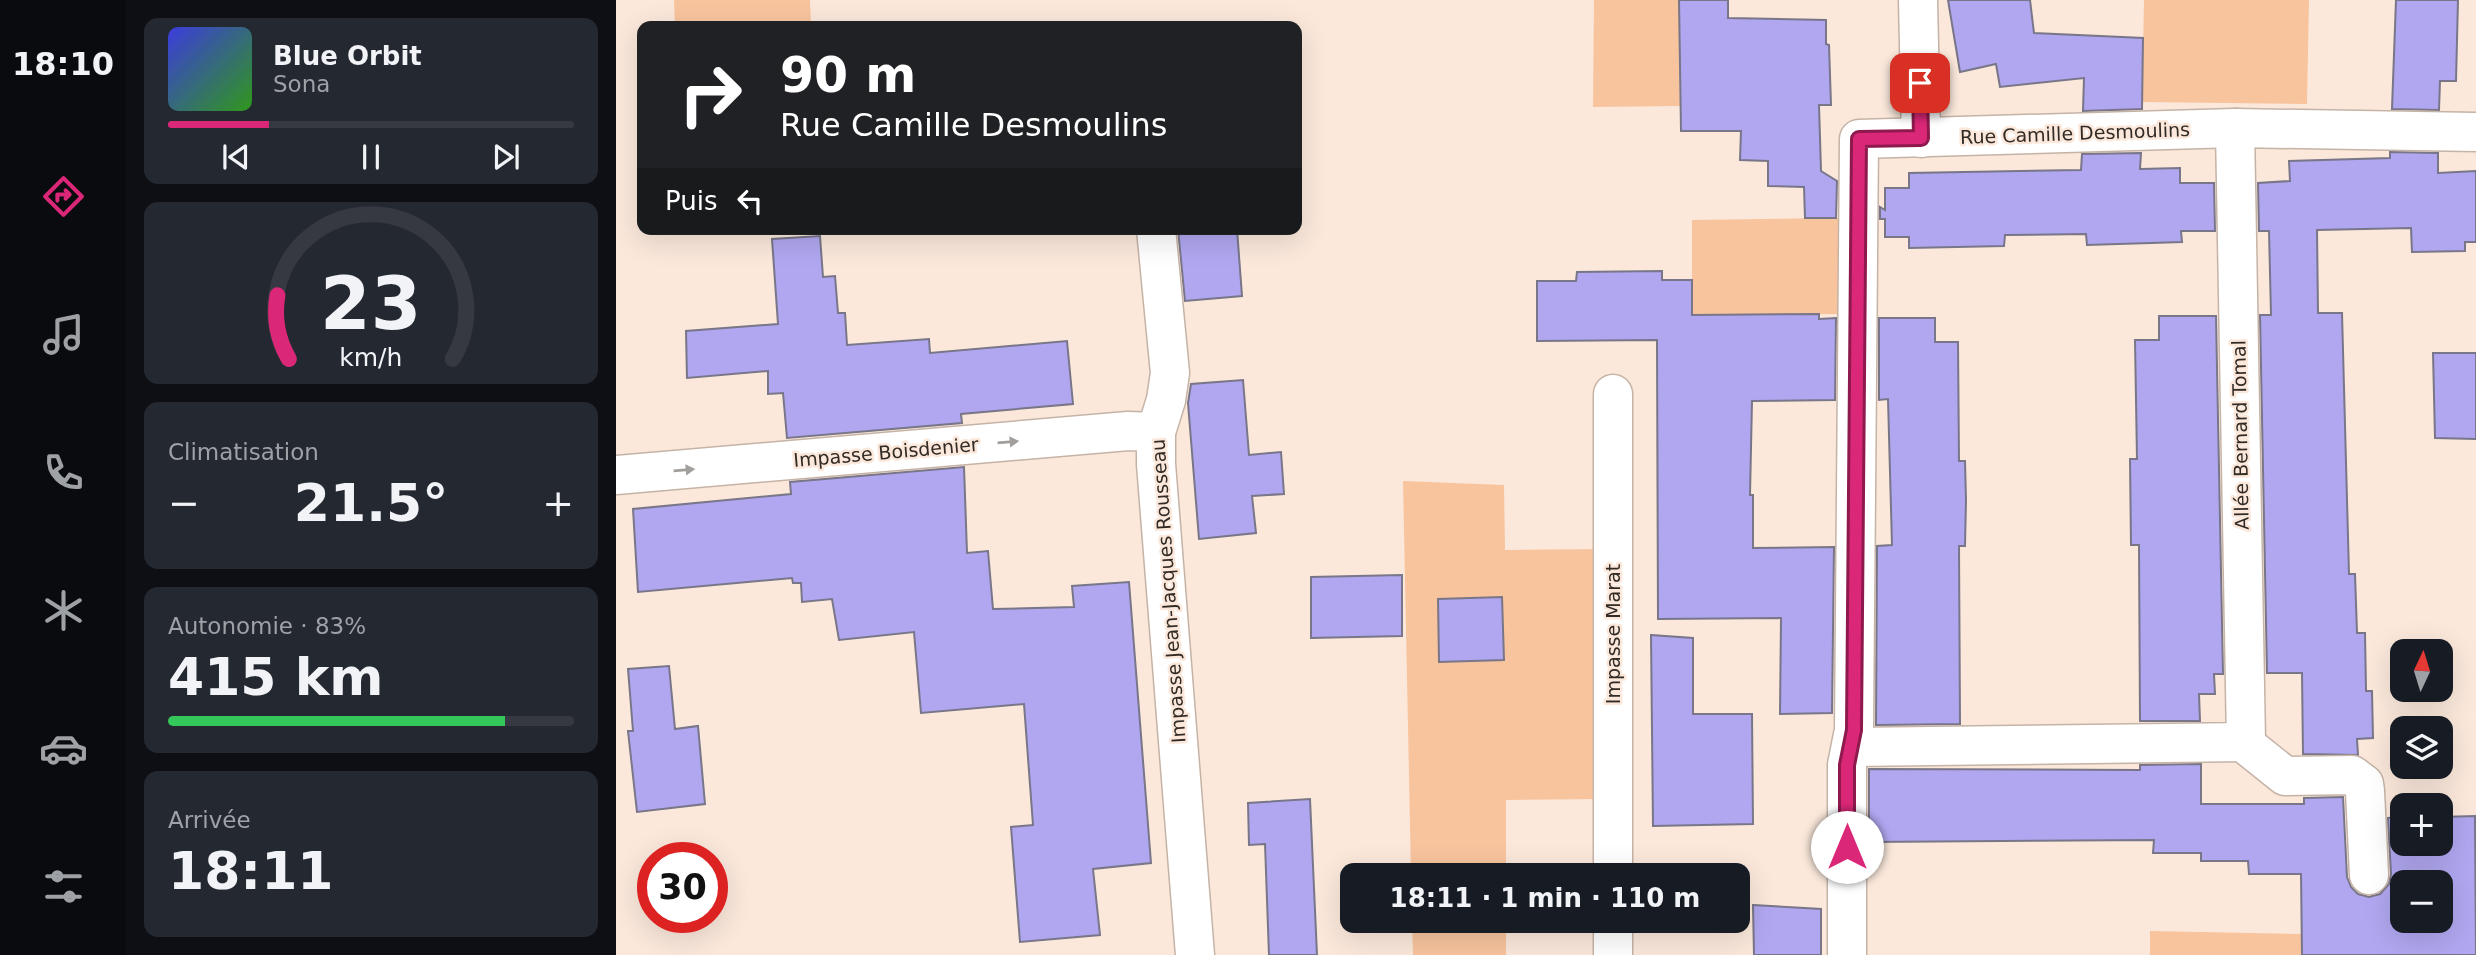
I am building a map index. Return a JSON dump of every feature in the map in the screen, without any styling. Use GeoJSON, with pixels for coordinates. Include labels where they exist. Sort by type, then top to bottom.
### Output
{"type":"FeatureCollection","features":[{"type":"Feature","properties":{"kind":"street"},"geometry":{"type":"LineString","coordinates":[[1918,0],[1921,138]]}},
{"type":"Feature","properties":{"kind":"street","name":"Rue Camille Desmoulins"},"geometry":{"type":"LineString","coordinates":[[1847,955],[1847,765],[1854,730],[1859,139],[2235,128],[2476,132]]}},
{"type":"Feature","properties":{"kind":"street","name":"Allée Bernard Tomal"},"geometry":{"type":"LineString","coordinates":[[2235,128],[2246,742]]}},
{"type":"Feature","properties":{"kind":"street","name":"Impasse Jean-Jacques Rousseau"},"geometry":{"type":"LineString","coordinates":[[1157,235],[1170,373],[1166,400],[1156,432],[1156,464],[1195,955]]}},
{"type":"Feature","properties":{"kind":"street","name":"Impasse Marat"},"geometry":{"type":"LineString","coordinates":[[1613,394],[1613,863]]}},
{"type":"Feature","properties":{"kind":"street","name":"Impasse Boisdenier"},"geometry":{"type":"LineString","coordinates":[[616,475],[1128,431],[1156,432]]}},
{"type":"Feature","properties":{"kind":"street"},"geometry":{"type":"LineString","coordinates":[[1850,747],[2246,742],[2277,772],[2285,776],[2352,775],[2359,778],[2365,791],[2369,875]]}},
{"type":"Feature","properties":{"kind":"street"},"geometry":{"type":"LineString","coordinates":[[1613,933],[1613,955]]}},
{"type":"Feature","properties":{"kind":"shaded area"},"geometry":{"type":"Polygon","coordinates":[[[674,0],[810,0],[811,21],[675,21],[674,0]]]}},
{"type":"Feature","properties":{"kind":"shaded area"},"geometry":{"type":"Polygon","coordinates":[[[1594,0],[1679,0],[1680,106],[1593,107],[1594,0]]]}},
{"type":"Feature","properties":{"kind":"shaded area"},"geometry":{"type":"Polygon","coordinates":[[[2144,0],[2309,0],[2307,104],[2142,102],[2144,0]]]}},
{"type":"Feature","properties":{"kind":"shaded area"},"geometry":{"type":"Polygon","coordinates":[[[1840,218],[1841,314],[1692,315],[1692,220],[1840,218]]]}},
{"type":"Feature","properties":{"kind":"shaded area"},"geometry":{"type":"Polygon","coordinates":[[[1403,481],[1504,485],[1505,550],[1603,549],[1603,799],[1506,800],[1506,863],[1411,863],[1403,481]]]}},
{"type":"Feature","properties":{"kind":"shaded area"},"geometry":{"type":"Polygon","coordinates":[[[2150,931],[2302,934],[2302,955],[2150,955],[2150,931]]]}},
{"type":"Feature","properties":{"kind":"shaded area"},"geometry":{"type":"Polygon","coordinates":[[[1412,933],[1506,933],[1506,955],[1413,955],[1412,933]]]}},
{"type":"Feature","properties":{"kind":"building"},"geometry":{"type":"Polygon","coordinates":[[[1679,0],[1728,0],[1728,18],[1826,20],[1831,105],[1819,105],[1821,171],[1837,181],[1836,218],[1805,218],[1804,187],[1768,186],[1768,161],[1740,160],[1741,131],[1681,131],[1679,0]]]}},
{"type":"Feature","properties":{"kind":"building"},"geometry":{"type":"Polygon","coordinates":[[[1948,0],[2030,0],[2034,33],[2143,38],[2142,109],[2083,111],[2084,78],[2000,87],[1996,64],[1960,72],[1948,0]]]}},
{"type":"Feature","properties":{"kind":"building"},"geometry":{"type":"Polygon","coordinates":[[[2396,0],[2458,0],[2456,81],[2440,81],[2439,110],[2392,109],[2396,0]]]}},
{"type":"Feature","properties":{"kind":"building"},"geometry":{"type":"Polygon","coordinates":[[[2390,152],[2438,153],[2438,173],[2476,171],[2476,242],[2465,242],[2465,251],[2412,252],[2411,228],[2317,230],[2318,313],[2342,313],[2349,574],[2355,574],[2357,633],[2365,633],[2366,691],[2372,691],[2373,738],[2357,739],[2358,755],[2303,754],[2302,673],[2267,673],[2260,315],[2271,315],[2269,231],[2259,231],[2258,183],[2290,181],[2289,161],[2390,158],[2390,152]]]}},
{"type":"Feature","properties":{"kind":"building"},"geometry":{"type":"Polygon","coordinates":[[[2141,153],[2140,169],[2180,168],[2180,183],[2214,183],[2215,231],[2181,231],[2182,242],[2087,245],[2086,234],[2005,235],[2004,246],[1909,248],[1909,237],[1885,237],[1885,219],[1880,219],[1880,207],[1885,210],[1885,188],[1909,188],[1909,173],[2081,170],[2082,154],[2141,153]]]}},
{"type":"Feature","properties":{"kind":"building"},"geometry":{"type":"Polygon","coordinates":[[[1179,235],[1237,235],[1242,296],[1185,301],[1179,235]]]}},
{"type":"Feature","properties":{"kind":"building"},"geometry":{"type":"Polygon","coordinates":[[[820,236],[823,277],[835,276],[838,313],[845,313],[847,345],[929,339],[930,353],[1067,341],[1073,404],[961,414],[962,423],[787,438],[783,393],[768,394],[768,371],[687,378],[686,331],[778,324],[772,239],[820,236]]]}},
{"type":"Feature","properties":{"kind":"building"},"geometry":{"type":"Polygon","coordinates":[[[1662,271],[1662,280],[1692,280],[1692,315],[1819,314],[1819,319],[1836,318],[1835,400],[1752,401],[1750,495],[1753,495],[1753,548],[1834,547],[1832,713],[1780,714],[1781,618],[1658,619],[1657,340],[1537,341],[1537,281],[1576,281],[1577,272],[1662,271]]]}},
{"type":"Feature","properties":{"kind":"building"},"geometry":{"type":"Polygon","coordinates":[[[2159,316],[2216,316],[2223,674],[2214,674],[2215,694],[2199,694],[2200,721],[2140,721],[2139,545],[2131,545],[2130,459],[2137,459],[2135,340],[2159,340],[2159,316]]]}},
{"type":"Feature","properties":{"kind":"building"},"geometry":{"type":"Polygon","coordinates":[[[1879,318],[1935,318],[1935,342],[1958,342],[1959,461],[1965,461],[1966,500],[1965,546],[1959,546],[1960,724],[1876,725],[1877,546],[1892,545],[1888,399],[1879,400],[1879,318]]]}},
{"type":"Feature","properties":{"kind":"building"},"geometry":{"type":"Polygon","coordinates":[[[2433,353],[2476,353],[2476,439],[2435,438],[2433,353]]]}},
{"type":"Feature","properties":{"kind":"building"},"geometry":{"type":"Polygon","coordinates":[[[1243,380],[1249,455],[1281,452],[1284,494],[1252,496],[1256,533],[1199,539],[1188,403],[1191,384],[1243,380]]]}},
{"type":"Feature","properties":{"kind":"building"},"geometry":{"type":"Polygon","coordinates":[[[964,467],[967,553],[988,551],[993,609],[1074,607],[1072,586],[1129,582],[1151,863],[1093,869],[1100,935],[1020,942],[1011,827],[1033,825],[1024,704],[921,713],[914,632],[839,640],[832,599],[802,602],[801,583],[793,583],[792,578],[638,592],[633,509],[791,494],[790,482],[964,467]]]}},
{"type":"Feature","properties":{"kind":"building"},"geometry":{"type":"Polygon","coordinates":[[[1402,575],[1402,636],[1311,638],[1311,577],[1402,575]]]}},
{"type":"Feature","properties":{"kind":"building"},"geometry":{"type":"Polygon","coordinates":[[[1502,597],[1504,660],[1439,662],[1438,599],[1502,597]]]}},
{"type":"Feature","properties":{"kind":"building"},"geometry":{"type":"Polygon","coordinates":[[[1651,635],[1693,638],[1693,714],[1752,714],[1753,824],[1653,826],[1651,635]]]}},
{"type":"Feature","properties":{"kind":"building"},"geometry":{"type":"Polygon","coordinates":[[[669,666],[675,729],[698,726],[705,804],[637,812],[628,731],[633,731],[628,669],[669,666]]]}},
{"type":"Feature","properties":{"kind":"building"},"geometry":{"type":"Polygon","coordinates":[[[2201,764],[2201,804],[2304,804],[2304,798],[2343,797],[2347,877],[2358,894],[2369,897],[2380,894],[2390,879],[2390,933],[2453,933],[2453,870],[2391,870],[2390,856],[2453,856],[2453,817],[2475,816],[2476,955],[2302,955],[2301,874],[2249,874],[2248,861],[2201,861],[2201,853],[2153,853],[2154,840],[1869,842],[1869,769],[2140,770],[2140,765],[2201,764]]]}},
{"type":"Feature","properties":{"kind":"building"},"geometry":{"type":"Polygon","coordinates":[[[1310,799],[1317,955],[1269,955],[1265,844],[1249,845],[1248,803],[1310,799]]]}},
{"type":"Feature","properties":{"kind":"building"},"geometry":{"type":"Polygon","coordinates":[[[2388,818],[2390,818],[2390,855],[2388,818]]]}},
{"type":"Feature","properties":{"kind":"building"},"geometry":{"type":"Polygon","coordinates":[[[1753,905],[1821,909],[1821,955],[1754,955],[1753,905]]]}},
{"type":"Feature","properties":{"kind":"route"},"geometry":{"type":"LineString","coordinates":[[1847,847],[1847,765],[1854,730],[1859,139],[1921,138],[1920,83]]}}]}
